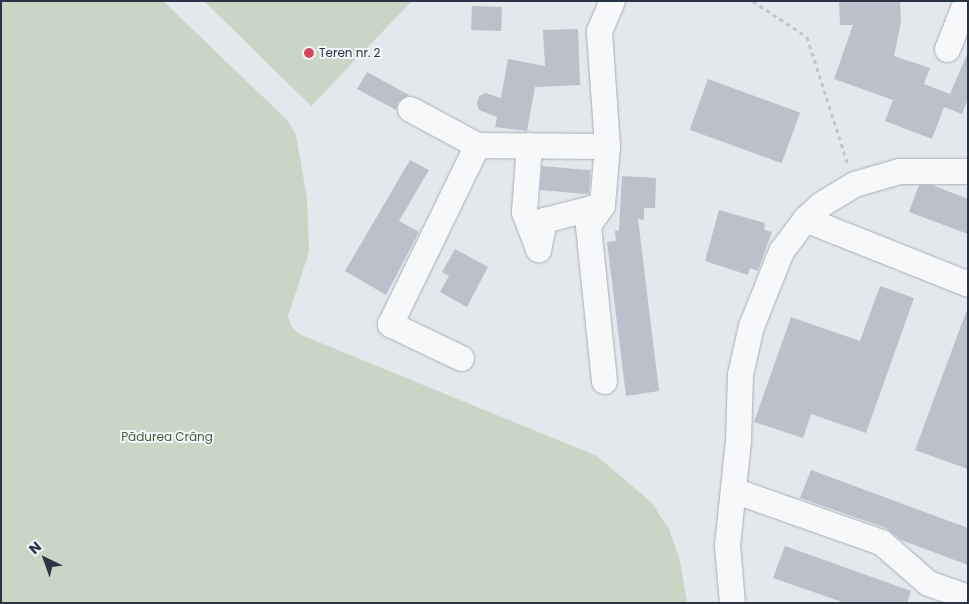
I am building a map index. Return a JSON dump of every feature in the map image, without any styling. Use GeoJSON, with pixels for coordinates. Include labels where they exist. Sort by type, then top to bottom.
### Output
{"type":"FeatureCollection","features":[{"type":"Feature","properties":{"kind":"lane"},"geometry":{"type":"LineString","coordinates":[[604,381],[589,213],[607,146],[599,31],[612,1]]}},
{"type":"Feature","properties":{"kind":"lane"},"geometry":{"type":"LineString","coordinates":[[947,49],[966,1]]}},
{"type":"Feature","properties":{"kind":"lane"},"geometry":{"type":"LineString","coordinates":[[410,109],[477,145],[607,146]]}},
{"type":"Feature","properties":{"kind":"lane"},"geometry":{"type":"LineString","coordinates":[[461,358],[390,324],[477,145]]}},
{"type":"Feature","properties":{"kind":"lane"},"geometry":{"type":"LineString","coordinates":[[529,145],[534,216],[589,213]]}},
{"type":"Feature","properties":{"kind":"lane"},"geometry":{"type":"LineString","coordinates":[[732,603],[727,545],[733,490],[740,374],[751,326],[781,252],[805,218],[822,204],[854,184],[899,171],[968,171]]}},
{"type":"Feature","properties":{"kind":"lane"},"geometry":{"type":"LineString","coordinates":[[805,218],[968,284]]}},
{"type":"Feature","properties":{"kind":"lane"},"geometry":{"type":"LineString","coordinates":[[733,490],[881,542],[928,583],[968,597]]}},
{"type":"Feature","properties":{"kind":"path"},"geometry":{"type":"LineString","coordinates":[[753,1],[807,37],[854,184]]}},
{"type":"Feature","properties":{"kind":"green space","name":"Pădurea Crâng"},"geometry":{"type":"Polygon","coordinates":[[[1,1],[163,1],[288,121],[296,135],[307,198],[309,252],[288,316],[291,326],[299,334],[597,456],[651,502],[669,529],[680,561],[687,603],[1,603],[1,1]]]}},
{"type":"Feature","properties":{"kind":"green space","name":"Teren nr. 2"},"geometry":{"type":"Polygon","coordinates":[[[204,1],[412,1],[311,106],[204,1]]]}},
{"type":"Feature","properties":{"kind":"building"},"geometry":{"type":"Polygon","coordinates":[[[839,1],[900,1],[901,22],[894,56],[930,68],[924,84],[950,94],[968,52],[968,99],[962,114],[944,107],[932,139],[885,121],[893,100],[834,79],[853,25],[840,25],[839,1]]]}},
{"type":"Feature","properties":{"kind":"building"},"geometry":{"type":"Polygon","coordinates":[[[472,6],[502,7],[501,31],[471,30],[472,6]]]}},
{"type":"Feature","properties":{"kind":"building"},"geometry":{"type":"Polygon","coordinates":[[[578,29],[580,85],[535,87],[527,131],[495,127],[497,117],[479,110],[477,103],[479,96],[486,93],[501,98],[508,59],[545,66],[543,30],[578,29]]]}},
{"type":"Feature","properties":{"kind":"building"},"geometry":{"type":"Polygon","coordinates":[[[367,72],[409,95],[398,102],[396,110],[357,89],[367,72]]]}},
{"type":"Feature","properties":{"kind":"building"},"geometry":{"type":"Polygon","coordinates":[[[708,79],[800,113],[782,163],[690,130],[708,79]]]}},
{"type":"Feature","properties":{"kind":"building"},"geometry":{"type":"Polygon","coordinates":[[[410,160],[429,170],[399,221],[419,232],[386,295],[345,271],[410,160]]]}},
{"type":"Feature","properties":{"kind":"building"},"geometry":{"type":"Polygon","coordinates":[[[542,166],[591,170],[589,194],[540,190],[542,166]]]}},
{"type":"Feature","properties":{"kind":"building"},"geometry":{"type":"Polygon","coordinates":[[[622,176],[656,178],[655,208],[644,208],[644,220],[638,219],[659,391],[626,396],[607,242],[616,241],[615,231],[619,230],[622,176]]]}},
{"type":"Feature","properties":{"kind":"building"},"geometry":{"type":"Polygon","coordinates":[[[919,185],[932,185],[968,199],[968,234],[909,212],[919,185]]]}},
{"type":"Feature","properties":{"kind":"building"},"geometry":{"type":"Polygon","coordinates":[[[719,210],[765,223],[764,230],[772,232],[758,271],[750,268],[748,275],[705,261],[719,210]]]}},
{"type":"Feature","properties":{"kind":"building"},"geometry":{"type":"Polygon","coordinates":[[[455,249],[488,267],[467,307],[440,292],[449,276],[442,272],[455,249]]]}},
{"type":"Feature","properties":{"kind":"building"},"geometry":{"type":"Polygon","coordinates":[[[880,286],[914,298],[866,433],[811,414],[803,438],[754,422],[791,317],[860,341],[880,286]]]}},
{"type":"Feature","properties":{"kind":"building"},"geometry":{"type":"Polygon","coordinates":[[[966,312],[968,312],[968,469],[915,450],[966,312]]]}},
{"type":"Feature","properties":{"kind":"building"},"geometry":{"type":"Polygon","coordinates":[[[811,470],[968,528],[968,565],[901,540],[886,528],[800,498],[811,470]]]}},
{"type":"Feature","properties":{"kind":"building"},"geometry":{"type":"Polygon","coordinates":[[[785,546],[911,591],[907,603],[845,603],[773,578],[785,546]]]}},
{"type":"Feature","properties":{"kind":"place","name":"Teren nr. 2"},"geometry":{"type":"Point","coordinates":[309,53]}}]}
